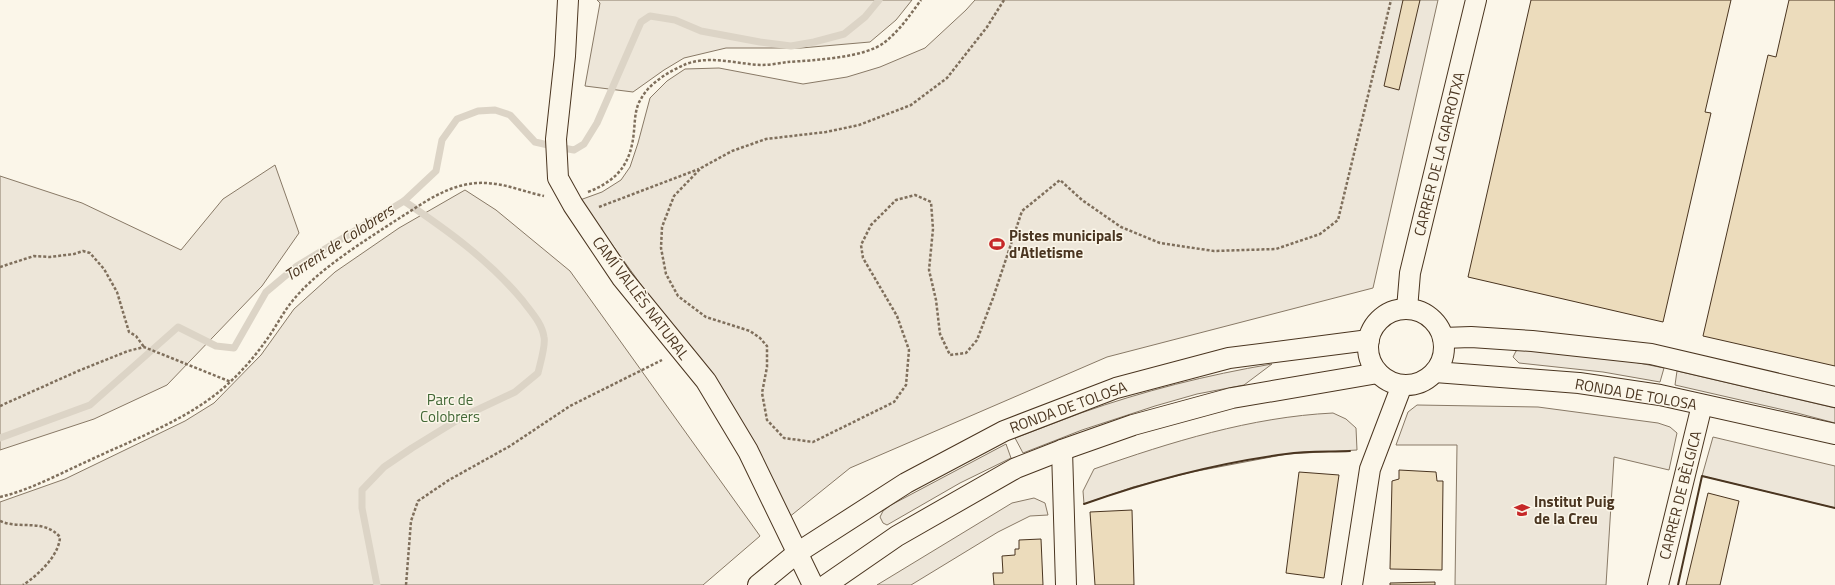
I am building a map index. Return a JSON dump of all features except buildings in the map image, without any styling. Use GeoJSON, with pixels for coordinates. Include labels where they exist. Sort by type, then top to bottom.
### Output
{"type":"FeatureCollection","features":[{"type":"Feature","properties":{"kind":"street","name":"CAMÍ VALLÈS NATURAL"},"geometry":{"type":"LineString","coordinates":[[568,0],[556,152],[558,178],[579,214],[622,278],[706,381],[748,451],[797,553]]}},
{"type":"Feature","properties":{"kind":"street","name":"CARRER DE LA GARROTXA"},"geometry":{"type":"LineString","coordinates":[[1407,309],[1410,273],[1476,0]]}},
{"type":"Feature","properties":{"kind":"street"},"geometry":{"type":"LineString","coordinates":[[1407,309],[1419,311],[1430,317],[1438,326],[1443,338],[1444,350],[1442,362],[1435,372],[1426,380],[1414,385],[1393,383],[1378,373],[1371,363],[1368,352],[1372,330],[1378,321],[1386,314],[1396,310],[1407,309]]}},
{"type":"Feature","properties":{"kind":"street"},"geometry":{"type":"LineString","coordinates":[[1443,338],[1471,337],[1532,341],[1651,354],[1835,397]]}},
{"type":"Feature","properties":{"kind":"street","name":"RONDA DE TOLOSA"},"geometry":{"type":"LineString","coordinates":[[758,585],[797,553],[906,483],[1004,430],[1108,391],[1229,358],[1369,340]]}},
{"type":"Feature","properties":{"kind":"street","name":"RONDA DE TOLOSA"},"geometry":{"type":"LineString","coordinates":[[1435,372],[1579,383],[1660,396],[1835,434]]}},
{"type":"Feature","properties":{"kind":"street"},"geometry":{"type":"LineString","coordinates":[[826,585],[897,536],[1016,468],[1062,450],[1133,425],[1232,398],[1378,373]]}},
{"type":"Feature","properties":{"kind":"street"},"geometry":{"type":"LineString","coordinates":[[1352,585],[1370,469],[1402,385]]}},
{"type":"Feature","properties":{"kind":"street","name":"CARRER DE BÈLGICA"},"geometry":{"type":"LineString","coordinates":[[1658,585],[1702,405]]}},
{"type":"Feature","properties":{"kind":"street"},"geometry":{"type":"LineString","coordinates":[[1062,450],[1066,585]]}},
{"type":"Feature","properties":{"kind":"street"},"geometry":{"type":"LineString","coordinates":[[797,553],[813,585]]}},
{"type":"Feature","properties":{"kind":"path"},"geometry":{"type":"LineString","coordinates":[[0,498],[23,490],[147,433],[185,414],[216,394],[230,382],[265,342],[290,303],[307,286],[355,246],[442,192],[464,185],[487,182],[505,185],[528,193],[556,198],[569,197],[590,191],[614,179],[626,164],[633,148],[636,112],[641,98],[660,79],[686,65],[702,60],[732,61],[762,65],[816,60],[862,53],[884,43],[901,26],[921,0]]}},
{"type":"Feature","properties":{"kind":"path"},"geometry":{"type":"LineString","coordinates":[[579,214],[701,168],[732,151],[766,139],[826,132],[859,125],[911,105],[947,78],[986,27],[1004,0]]}},
{"type":"Feature","properties":{"kind":"path"},"geometry":{"type":"LineString","coordinates":[[701,168],[674,196],[662,227],[661,248],[666,274],[678,296],[706,317],[750,331],[760,338],[767,346],[767,368],[762,393],[767,420],[784,438],[814,442],[894,402],[906,385],[909,350],[897,316],[863,258],[861,244],[870,225],[896,200],[915,195],[931,202],[933,229],[929,270],[936,300],[940,334],[950,355],[966,353],[977,340],[993,298],[1022,211],[1060,180],[1082,200],[1121,226],[1160,243],[1214,250],[1276,249],[1320,234],[1338,220],[1391,0]]}},
{"type":"Feature","properties":{"kind":"path"},"geometry":{"type":"LineString","coordinates":[[0,267],[34,256],[50,257],[74,254],[83,251],[90,253],[104,269],[117,292],[129,332],[136,336],[144,347],[230,382]]}},
{"type":"Feature","properties":{"kind":"path"},"geometry":{"type":"LineString","coordinates":[[0,406],[78,371],[128,351],[144,347]]}},
{"type":"Feature","properties":{"kind":"path"},"geometry":{"type":"LineString","coordinates":[[406,585],[411,521],[418,501],[449,480],[510,446],[570,406],[680,349]]}},
{"type":"Feature","properties":{"kind":"path"},"geometry":{"type":"LineString","coordinates":[[0,520],[8,524],[39,526],[54,530],[60,537],[60,546],[34,577],[23,585]]}},
{"type":"Feature","properties":{"kind":"green space"},"geometry":{"type":"Polygon","coordinates":[[[597,0],[912,0],[896,20],[870,42],[801,48],[726,48],[684,58],[633,92],[585,86],[600,3],[597,0]]]}},
{"type":"Feature","properties":{"kind":"green space","name":"Pistes municipals d'Atletisme"},"geometry":{"type":"Polygon","coordinates":[[[975,0],[1438,0],[1373,288],[1107,357],[850,468],[783,522],[737,418],[580,200],[602,192],[621,180],[630,167],[650,98],[667,81],[685,69],[719,68],[803,84],[847,77],[880,67],[925,48],[975,0]]]}},
{"type":"Feature","properties":{"kind":"green space"},"geometry":{"type":"Polygon","coordinates":[[[275,165],[299,233],[262,286],[167,385],[94,419],[0,450],[0,176],[82,203],[181,250],[223,199],[275,165]]]}},
{"type":"Feature","properties":{"kind":"green space","name":"Parc de Colobrers"},"geometry":{"type":"Polygon","coordinates":[[[465,190],[496,210],[570,271],[760,536],[703,585],[0,585],[0,502],[65,479],[185,421],[214,403],[261,355],[294,309],[335,272],[399,228],[465,190]]]}},
{"type":"Feature","properties":{"kind":"green space"},"geometry":{"type":"Polygon","coordinates":[[[1524,348],[1629,361],[1664,368],[1660,382],[1603,372],[1519,363],[1513,357],[1516,351],[1524,348]]]}},
{"type":"Feature","properties":{"kind":"green space"},"geometry":{"type":"Polygon","coordinates":[[[1272,364],[1244,385],[1197,394],[1155,406],[1082,430],[1023,453],[1015,438],[1104,405],[1152,391],[1223,373],[1272,364]]]}},
{"type":"Feature","properties":{"kind":"green space"},"geometry":{"type":"Polygon","coordinates":[[[1677,371],[1835,408],[1835,423],[1675,385],[1677,371]]]}},
{"type":"Feature","properties":{"kind":"green space","name":"Institut Puig de la Creu"},"geometry":{"type":"Polygon","coordinates":[[[1417,405],[1538,407],[1658,423],[1670,427],[1677,433],[1669,470],[1614,457],[1606,585],[1455,585],[1457,445],[1396,445],[1408,412],[1417,405]]]}},
{"type":"Feature","properties":{"kind":"green space"},"geometry":{"type":"Polygon","coordinates":[[[1333,413],[1346,419],[1356,428],[1357,450],[1287,454],[1192,472],[1133,487],[1084,504],[1083,491],[1094,469],[1152,449],[1212,432],[1242,425],[1302,415],[1333,413]]]}},
{"type":"Feature","properties":{"kind":"green space"},"geometry":{"type":"Polygon","coordinates":[[[1713,437],[1835,466],[1835,508],[1702,476],[1713,437]]]}},
{"type":"Feature","properties":{"kind":"green space"},"geometry":{"type":"Polygon","coordinates":[[[1006,444],[1011,458],[960,483],[887,525],[883,523],[880,517],[883,511],[891,505],[1006,444]]]}},
{"type":"Feature","properties":{"kind":"green space"},"geometry":{"type":"Polygon","coordinates":[[[1034,498],[1045,503],[1048,515],[1030,516],[998,532],[911,585],[877,585],[1012,503],[1034,498]]]}},
{"type":"Feature","properties":{"kind":"waterway","name":"Torrent de Colobrers"},"geometry":{"type":"LineString","coordinates":[[563,148],[574,150],[584,144],[597,123],[641,22],[650,16],[675,20],[701,31],[791,46],[844,34],[865,17],[879,0]]}},
{"type":"Feature","properties":{"kind":"waterway","name":"Torrent de Colobrers"},"geometry":{"type":"LineString","coordinates":[[0,438],[90,405],[178,327],[216,346],[234,348],[266,292],[297,266],[404,201],[436,171],[442,140],[457,119],[478,111],[495,110],[510,115],[535,142],[548,145]]}},
{"type":"Feature","properties":{"kind":"waterway"},"geometry":{"type":"LineString","coordinates":[[377,585],[362,508],[362,490],[384,467],[412,448],[464,416],[515,392],[538,373],[544,345],[543,332],[539,322],[510,286],[467,246],[404,201]]}},
{"type":"Feature","properties":{"kind":"wall"},"geometry":{"type":"LineString","coordinates":[[1084,504],[1158,480],[1234,462],[1294,453],[1350,451]]}},
{"type":"Feature","properties":{"kind":"wall"},"geometry":{"type":"LineString","coordinates":[[1678,585],[1702,476],[1835,508]]}},
{"type":"Feature","properties":{"kind":"place","name":"Pistes municipals d'Atletisme"},"geometry":{"type":"Point","coordinates":[997,244]}},
{"type":"Feature","properties":{"kind":"place","name":"Institut Puig de la Creu"},"geometry":{"type":"Point","coordinates":[1522,510]}}]}
